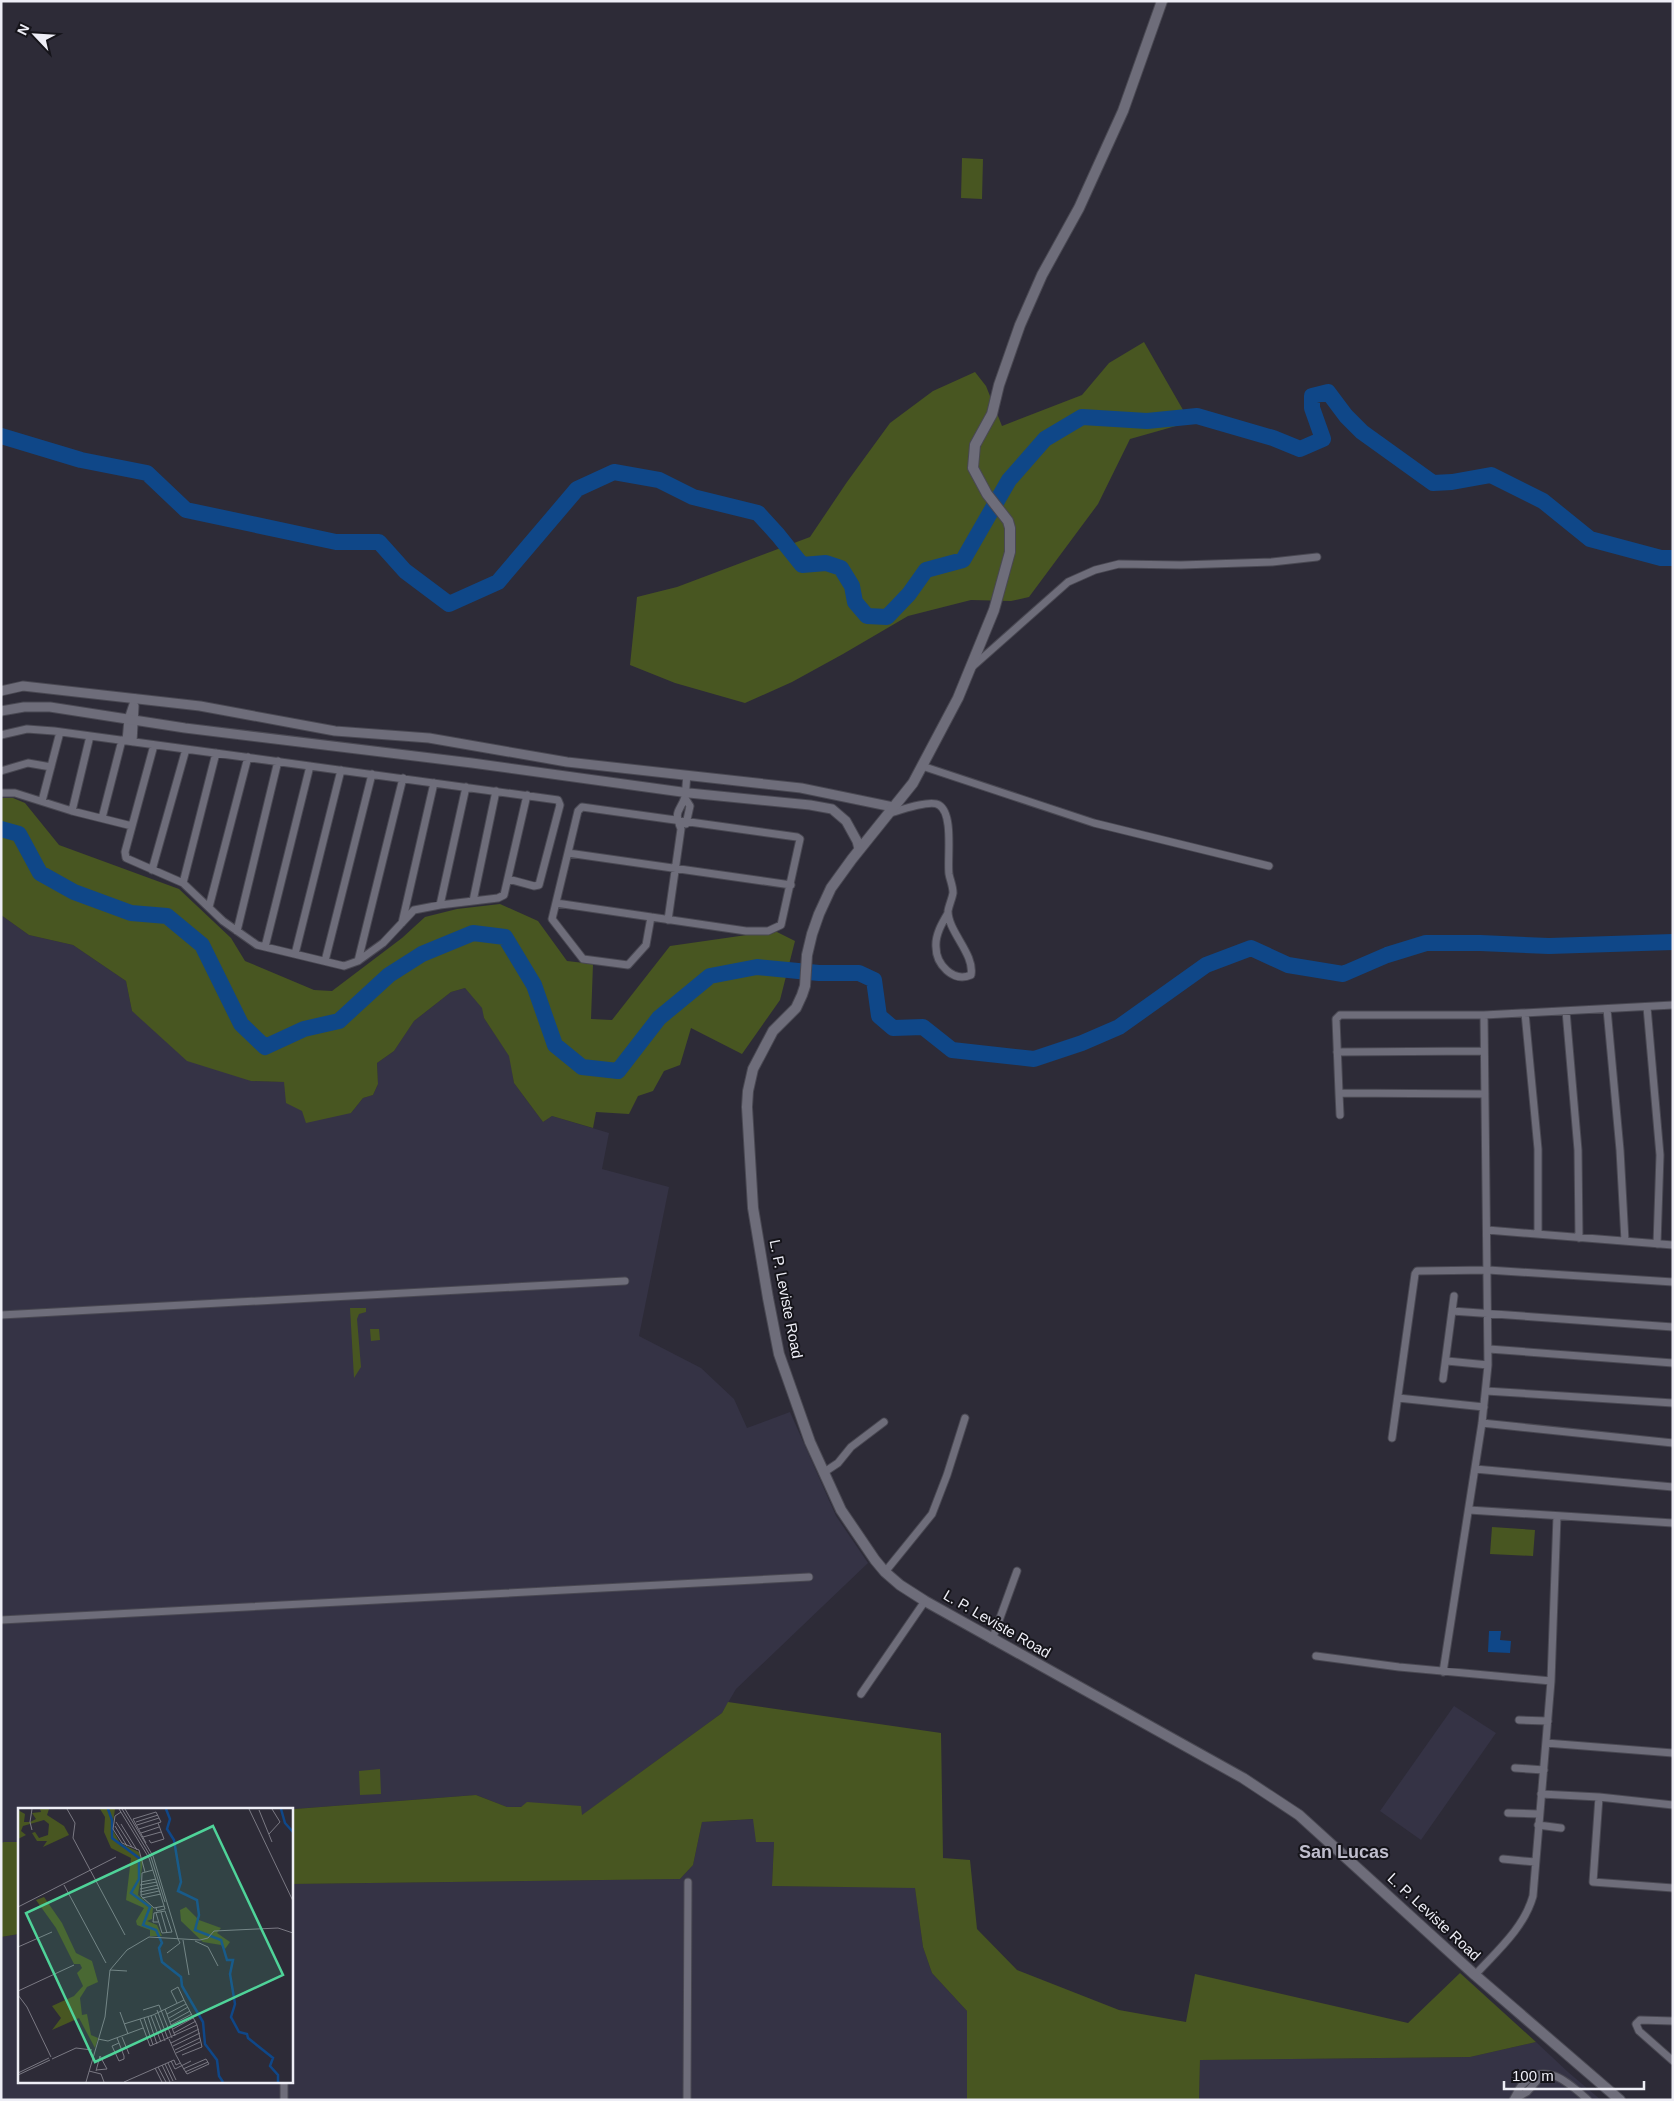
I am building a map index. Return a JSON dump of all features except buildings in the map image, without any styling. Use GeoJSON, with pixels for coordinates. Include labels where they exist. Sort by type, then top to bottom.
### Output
{"type":"FeatureCollection","features":[{"type":"Feature","properties":{"kind":"main road","name":"L. P. Leviste Road"},"geometry":{"type":"LineString","coordinates":[[1162,1],[1123,111],[1079,208],[1038,284],[1020,325],[999,385],[992,414],[975,445],[973,468],[987,494],[1008,521],[1010,552],[994,610],[958,698],[913,783],[890,810],[831,888],[819,914],[806,955],[805,986],[802,995],[796,1008],[772,1031],[753,1069],[746,1107],[753,1208],[773,1326],[780,1354],[810,1442],[823,1473],[841,1510],[885,1572],[900,1585],[925,1601],[1243,1778],[1299,1815],[1475,1975],[1620,2100]]}},
{"type":"Feature","properties":{"kind":"street"},"geometry":{"type":"LineString","coordinates":[[971,668],[1068,582],[1095,570],[1119,564],[1181,565],[1272,562],[1317,557]]}},
{"type":"Feature","properties":{"kind":"street"},"geometry":{"type":"LineString","coordinates":[[1,691],[23,686],[200,706],[335,731],[429,738],[567,762],[800,788],[836,794],[890,810],[933,802],[943,809],[947,818],[949,874],[953,888],[948,914],[938,935],[937,956],[942,967],[951,975],[967,977],[970,975],[970,965],[950,923],[948,914]]}},
{"type":"Feature","properties":{"kind":"street"},"geometry":{"type":"LineString","coordinates":[[102,818],[127,741],[135,698]]}},
{"type":"Feature","properties":{"kind":"street"},"geometry":{"type":"LineString","coordinates":[[1,712],[24,706],[50,707],[132,720],[685,795],[810,805],[832,809],[846,821],[857,841],[859,850]]}},
{"type":"Feature","properties":{"kind":"street"},"geometry":{"type":"LineString","coordinates":[[1,735],[27,729],[60,732],[556,799],[560,805],[539,885],[534,886],[508,879]]}},
{"type":"Feature","properties":{"kind":"street"},"geometry":{"type":"LineString","coordinates":[[42,801],[60,732]]}},
{"type":"Feature","properties":{"kind":"street"},"geometry":{"type":"LineString","coordinates":[[72,811],[90,736]]}},
{"type":"Feature","properties":{"kind":"street"},"geometry":{"type":"LineString","coordinates":[[154,745],[125,852],[126,858],[183,882],[237,931],[257,945],[344,966],[358,961],[383,943],[414,910],[502,897],[505,892],[527,795]]}},
{"type":"Feature","properties":{"kind":"street"},"geometry":{"type":"LineString","coordinates":[[152,870],[186,749]]}},
{"type":"Feature","properties":{"kind":"street"},"geometry":{"type":"LineString","coordinates":[[183,882],[216,753]]}},
{"type":"Feature","properties":{"kind":"street"},"geometry":{"type":"LineString","coordinates":[[209,907],[248,757]]}},
{"type":"Feature","properties":{"kind":"street"},"geometry":{"type":"LineString","coordinates":[[237,931],[278,762]]}},
{"type":"Feature","properties":{"kind":"street"},"geometry":{"type":"LineString","coordinates":[[1,771],[28,763],[51,767]]}},
{"type":"Feature","properties":{"kind":"street"},"geometry":{"type":"LineString","coordinates":[[265,947],[310,766]]}},
{"type":"Feature","properties":{"kind":"street"},"geometry":{"type":"LineString","coordinates":[[922,766],[1094,823],[1269,866]]}},
{"type":"Feature","properties":{"kind":"street"},"geometry":{"type":"LineString","coordinates":[[295,954],[341,770]]}},
{"type":"Feature","properties":{"kind":"street"},"geometry":{"type":"LineString","coordinates":[[324,961],[372,774]]}},
{"type":"Feature","properties":{"kind":"street"},"geometry":{"type":"LineString","coordinates":[[668,920],[681,829],[677,821],[678,808],[685,795],[687,776]]}},
{"type":"Feature","properties":{"kind":"street"},"geometry":{"type":"LineString","coordinates":[[358,961],[403,778]]}},
{"type":"Feature","properties":{"kind":"street"},"geometry":{"type":"LineString","coordinates":[[402,923],[434,782]]}},
{"type":"Feature","properties":{"kind":"street"},"geometry":{"type":"LineString","coordinates":[[440,905],[466,787]]}},
{"type":"Feature","properties":{"kind":"street"},"geometry":{"type":"LineString","coordinates":[[473,901],[496,791]]}},
{"type":"Feature","properties":{"kind":"street"},"geometry":{"type":"LineString","coordinates":[[1,793],[16,793],[72,811],[132,826]]}},
{"type":"Feature","properties":{"kind":"street"},"geometry":{"type":"LineString","coordinates":[[832,809],[836,794]]}},
{"type":"Feature","properties":{"kind":"street"},"geometry":{"type":"LineString","coordinates":[[681,829],[688,822],[690,806],[685,795]]}},
{"type":"Feature","properties":{"kind":"street"},"geometry":{"type":"LineString","coordinates":[[556,903],[746,932],[768,931],[781,925],[801,843],[798,837],[582,806],[578,811],[552,918],[583,959],[628,965],[646,945],[651,918]]}},
{"type":"Feature","properties":{"kind":"street"},"geometry":{"type":"LineString","coordinates":[[568,853],[791,885]]}},
{"type":"Feature","properties":{"kind":"street"},"geometry":{"type":"LineString","coordinates":[[1340,1115],[1336,1019],[1340,1015],[1484,1015],[1673,1006]]}},
{"type":"Feature","properties":{"kind":"street"},"geometry":{"type":"LineString","coordinates":[[1646,1007],[1660,1154],[1657,1244]]}},
{"type":"Feature","properties":{"kind":"street"},"geometry":{"type":"LineString","coordinates":[[1607,1009],[1620,1150],[1625,1241]]}},
{"type":"Feature","properties":{"kind":"street"},"geometry":{"type":"LineString","coordinates":[[1566,1011],[1578,1150],[1580,1238]]}},
{"type":"Feature","properties":{"kind":"street"},"geometry":{"type":"LineString","coordinates":[[1525,1013],[1538,1149],[1538,1234]]}},
{"type":"Feature","properties":{"kind":"street"},"geometry":{"type":"LineString","coordinates":[[1443,1672],[1482,1423],[1489,1349],[1484,1015]]}},
{"type":"Feature","properties":{"kind":"street"},"geometry":{"type":"LineString","coordinates":[[1337,1052],[1484,1051]]}},
{"type":"Feature","properties":{"kind":"street"},"geometry":{"type":"LineString","coordinates":[[1339,1093],[1485,1094]]}},
{"type":"Feature","properties":{"kind":"street"},"geometry":{"type":"LineString","coordinates":[[1487,1230],[1673,1245]]}},
{"type":"Feature","properties":{"kind":"street"},"geometry":{"type":"LineString","coordinates":[[1392,1438],[1416,1272],[1488,1270],[1673,1282]]}},
{"type":"Feature","properties":{"kind":"street"},"geometry":{"type":"LineString","coordinates":[[1,1315],[625,1281]]}},
{"type":"Feature","properties":{"kind":"street"},"geometry":{"type":"LineString","coordinates":[[1443,1379],[1447,1361],[1454,1296]]}},
{"type":"Feature","properties":{"kind":"street"},"geometry":{"type":"LineString","coordinates":[[1452,1311],[1488,1312],[1673,1327]]}},
{"type":"Feature","properties":{"kind":"street"},"geometry":{"type":"LineString","coordinates":[[1489,1349],[1673,1363]]}},
{"type":"Feature","properties":{"kind":"street"},"geometry":{"type":"LineString","coordinates":[[1447,1361],[1488,1365]]}},
{"type":"Feature","properties":{"kind":"street"},"geometry":{"type":"LineString","coordinates":[[1486,1391],[1673,1403]]}},
{"type":"Feature","properties":{"kind":"street"},"geometry":{"type":"LineString","coordinates":[[1398,1398],[1484,1408]]}},
{"type":"Feature","properties":{"kind":"street"},"geometry":{"type":"LineString","coordinates":[[885,1572],[932,1514],[947,1475],[964,1418]]}},
{"type":"Feature","properties":{"kind":"street"},"geometry":{"type":"LineString","coordinates":[[823,1473],[838,1463],[851,1447],[884,1422]]}},
{"type":"Feature","properties":{"kind":"street"},"geometry":{"type":"LineString","coordinates":[[1482,1423],[1673,1443]]}},
{"type":"Feature","properties":{"kind":"street"},"geometry":{"type":"LineString","coordinates":[[1475,1468],[1673,1487]]}},
{"type":"Feature","properties":{"kind":"street"},"geometry":{"type":"LineString","coordinates":[[1469,1510],[1673,1523]]}},
{"type":"Feature","properties":{"kind":"street"},"geometry":{"type":"LineString","coordinates":[[1475,1975],[1521,1924],[1533,1896],[1551,1681],[1557,1516]]}},
{"type":"Feature","properties":{"kind":"street"},"geometry":{"type":"LineString","coordinates":[[992,1640],[1017,1571]]}},
{"type":"Feature","properties":{"kind":"street"},"geometry":{"type":"LineString","coordinates":[[1,1620],[809,1577]]}},
{"type":"Feature","properties":{"kind":"street"},"geometry":{"type":"LineString","coordinates":[[862,1694],[925,1601]]}},
{"type":"Feature","properties":{"kind":"street"},"geometry":{"type":"LineString","coordinates":[[1316,1656],[1443,1672],[1551,1681]]}},
{"type":"Feature","properties":{"kind":"street"},"geometry":{"type":"LineString","coordinates":[[1519,1720],[1548,1721]]}},
{"type":"Feature","properties":{"kind":"street"},"geometry":{"type":"LineString","coordinates":[[1546,1743],[1673,1754]]}},
{"type":"Feature","properties":{"kind":"street"},"geometry":{"type":"LineString","coordinates":[[1515,1768],[1544,1770]]}},
{"type":"Feature","properties":{"kind":"street"},"geometry":{"type":"LineString","coordinates":[[1541,1794],[1599,1797],[1673,1805]]}},
{"type":"Feature","properties":{"kind":"street"},"geometry":{"type":"LineString","coordinates":[[1599,1797],[1593,1882],[1673,1888]]}},
{"type":"Feature","properties":{"kind":"street"},"geometry":{"type":"LineString","coordinates":[[1508,1813],[1539,1814]]}},
{"type":"Feature","properties":{"kind":"street"},"geometry":{"type":"LineString","coordinates":[[1538,1825],[1561,1828]]}},
{"type":"Feature","properties":{"kind":"street"},"geometry":{"type":"LineString","coordinates":[[1503,1859],[1536,1862]]}},
{"type":"Feature","properties":{"kind":"street"},"geometry":{"type":"LineString","coordinates":[[687,2100],[688,1882]]}},
{"type":"Feature","properties":{"kind":"street"},"geometry":{"type":"LineString","coordinates":[[1672,2060],[1639,2031],[1636,2024],[1640,2020],[1673,2021]]}},
{"type":"Feature","properties":{"kind":"street"},"geometry":{"type":"LineString","coordinates":[[1514,2099],[1527,2092],[1542,2075],[1549,2074],[1562,2079],[1588,2100]]}},
{"type":"Feature","properties":{"kind":"street"},"geometry":{"type":"LineString","coordinates":[[284,2084],[284,2100]]}},
{"type":"Feature","properties":{"kind":"shaded area"},"geometry":{"type":"Polygon","coordinates":[[[1,915],[29,935],[73,945],[126,981],[132,1011],[251,1081],[284,1082],[351,1113],[363,1098],[373,1095],[378,1084],[377,1063],[394,1051],[414,1021],[451,992],[465,988],[483,1008],[484,1018],[510,1057],[514,1083],[543,1122],[552,1116],[609,1133],[602,1169],[669,1187],[639,1336],[701,1368],[734,1399],[747,1428],[790,1412],[836,1516],[868,1563],[736,1689],[722,1713],[581,1816],[580,1806],[507,1807],[476,1795],[292,1809],[18,1808],[18,1842],[1,1843],[1,915]]]}},
{"type":"Feature","properties":{"kind":"shaded area"},"geometry":{"type":"Polygon","coordinates":[[[1454,1706],[1496,1733],[1421,1840],[1380,1811],[1454,1706]]]}},
{"type":"Feature","properties":{"kind":"shaded area"},"geometry":{"type":"Polygon","coordinates":[[[754,1819],[774,1842],[772,1886],[915,1887],[923,1947],[932,1973],[967,2011],[967,2100],[1,2100],[1,1937],[18,1934],[18,2084],[292,2084],[292,1884],[680,1879],[693,1865],[702,1822],[754,1819]]]}},
{"type":"Feature","properties":{"kind":"shaded area"},"geometry":{"type":"Polygon","coordinates":[[[1536,2042],[1601,2100],[1199,2100],[1200,2060],[1470,2057],[1536,2042]]]}},
{"type":"Feature","properties":{"kind":"green space"},"geometry":{"type":"Polygon","coordinates":[[[962,158],[983,159],[982,199],[961,198],[962,158]]]}},
{"type":"Feature","properties":{"kind":"green space"},"geometry":{"type":"Polygon","coordinates":[[[1144,342],[1190,422],[1130,439],[1098,504],[1029,597],[1011,601],[971,600],[908,616],[792,682],[745,703],[675,683],[630,665],[637,597],[677,587],[810,537],[890,423],[933,391],[975,372],[986,386],[1002,426],[1082,395],[1109,363],[1144,342]]]}},
{"type":"Feature","properties":{"kind":"green space"},"geometry":{"type":"Polygon","coordinates":[[[1,798],[13,798],[25,803],[59,845],[179,889],[231,938],[245,961],[314,990],[332,991],[402,938],[425,917],[457,909],[500,904],[538,921],[567,961],[593,964],[591,1019],[612,1020],[670,946],[775,931],[795,941],[780,1000],[742,1054],[691,1028],[680,1065],[664,1071],[653,1091],[638,1096],[629,1114],[596,1112],[593,1128],[552,1116],[543,1122],[514,1083],[509,1056],[484,1018],[482,1008],[465,988],[451,992],[414,1021],[394,1051],[377,1063],[378,1084],[373,1095],[363,1098],[351,1113],[306,1123],[302,1111],[286,1103],[284,1082],[251,1081],[187,1061],[132,1011],[126,981],[73,945],[29,935],[1,915],[1,798]]]}},
{"type":"Feature","properties":{"kind":"green space"},"geometry":{"type":"Polygon","coordinates":[[[350,1308],[366,1308],[366,1312],[359,1314],[357,1319],[361,1367],[354,1378],[350,1308]]]}},
{"type":"Feature","properties":{"kind":"green space"},"geometry":{"type":"Polygon","coordinates":[[[370,1329],[379,1329],[380,1340],[371,1341],[370,1329]]]}},
{"type":"Feature","properties":{"kind":"green space"},"geometry":{"type":"Polygon","coordinates":[[[1492,1527],[1535,1530],[1533,1556],[1490,1554],[1492,1527]]]}},
{"type":"Feature","properties":{"kind":"green space"},"geometry":{"type":"Polygon","coordinates":[[[728,1702],[941,1733],[943,1858],[970,1860],[977,1929],[1017,1970],[1119,2010],[1186,2022],[1195,1974],[1408,2023],[1460,1973],[1536,2042],[1470,2057],[1200,2060],[1199,2100],[967,2100],[967,2011],[932,1973],[923,1947],[915,1888],[772,1886],[774,1842],[756,1842],[753,1819],[702,1822],[693,1865],[680,1879],[292,1884],[292,1809],[476,1795],[507,1807],[521,1807],[527,1802],[581,1806],[582,1815],[722,1713],[728,1702]]]}},
{"type":"Feature","properties":{"kind":"green space"},"geometry":{"type":"Polygon","coordinates":[[[380,1769],[381,1794],[360,1795],[359,1771],[380,1769]]]}},
{"type":"Feature","properties":{"kind":"green space"},"geometry":{"type":"Polygon","coordinates":[[[18,1842],[18,1934],[1,1937],[1,1843],[18,1842]]]}},
{"type":"Feature","properties":{"kind":"water"},"geometry":{"type":"Polygon","coordinates":[[[1489,1631],[1501,1631],[1500,1640],[1511,1641],[1510,1653],[1488,1652],[1489,1631]]]}},
{"type":"Feature","properties":{"kind":"waterway"},"geometry":{"type":"LineString","coordinates":[[1,436],[81,460],[147,473],[186,510],[336,542],[379,542],[405,571],[449,604],[498,582],[577,489],[614,472],[659,480],[693,497],[758,513],[802,565],[826,563],[841,568],[852,586],[855,602],[867,616],[887,617],[909,594],[926,570],[963,560],[1009,480],[1045,439],[1082,417],[1147,421],[1197,416],[1273,438],[1300,449],[1323,439],[1312,408],[1312,396],[1328,392],[1346,416],[1362,432],[1433,483],[1452,482],[1491,475],[1543,501],[1590,539],[1661,558],[1673,558]]}},
{"type":"Feature","properties":{"kind":"waterway"},"geometry":{"type":"LineString","coordinates":[[1,829],[19,834],[40,873],[74,892],[131,913],[167,916],[202,945],[241,1024],[265,1047],[304,1029],[339,1021],[389,975],[422,954],[473,933],[505,937],[534,985],[555,1045],[582,1067],[618,1071],[659,1018],[710,976],[757,967],[819,973],[859,973],[874,980],[879,1016],[893,1028],[923,1027],[952,1050],[1034,1059],[1082,1043],[1119,1027],[1206,965],[1251,948],[1288,965],[1343,974],[1387,955],[1426,943],[1549,946],[1673,942]]}},
{"type":"Feature","properties":{"kind":"district","name":"San Lucas"},"geometry":{"type":"Point","coordinates":[1344,1852]}}]}
